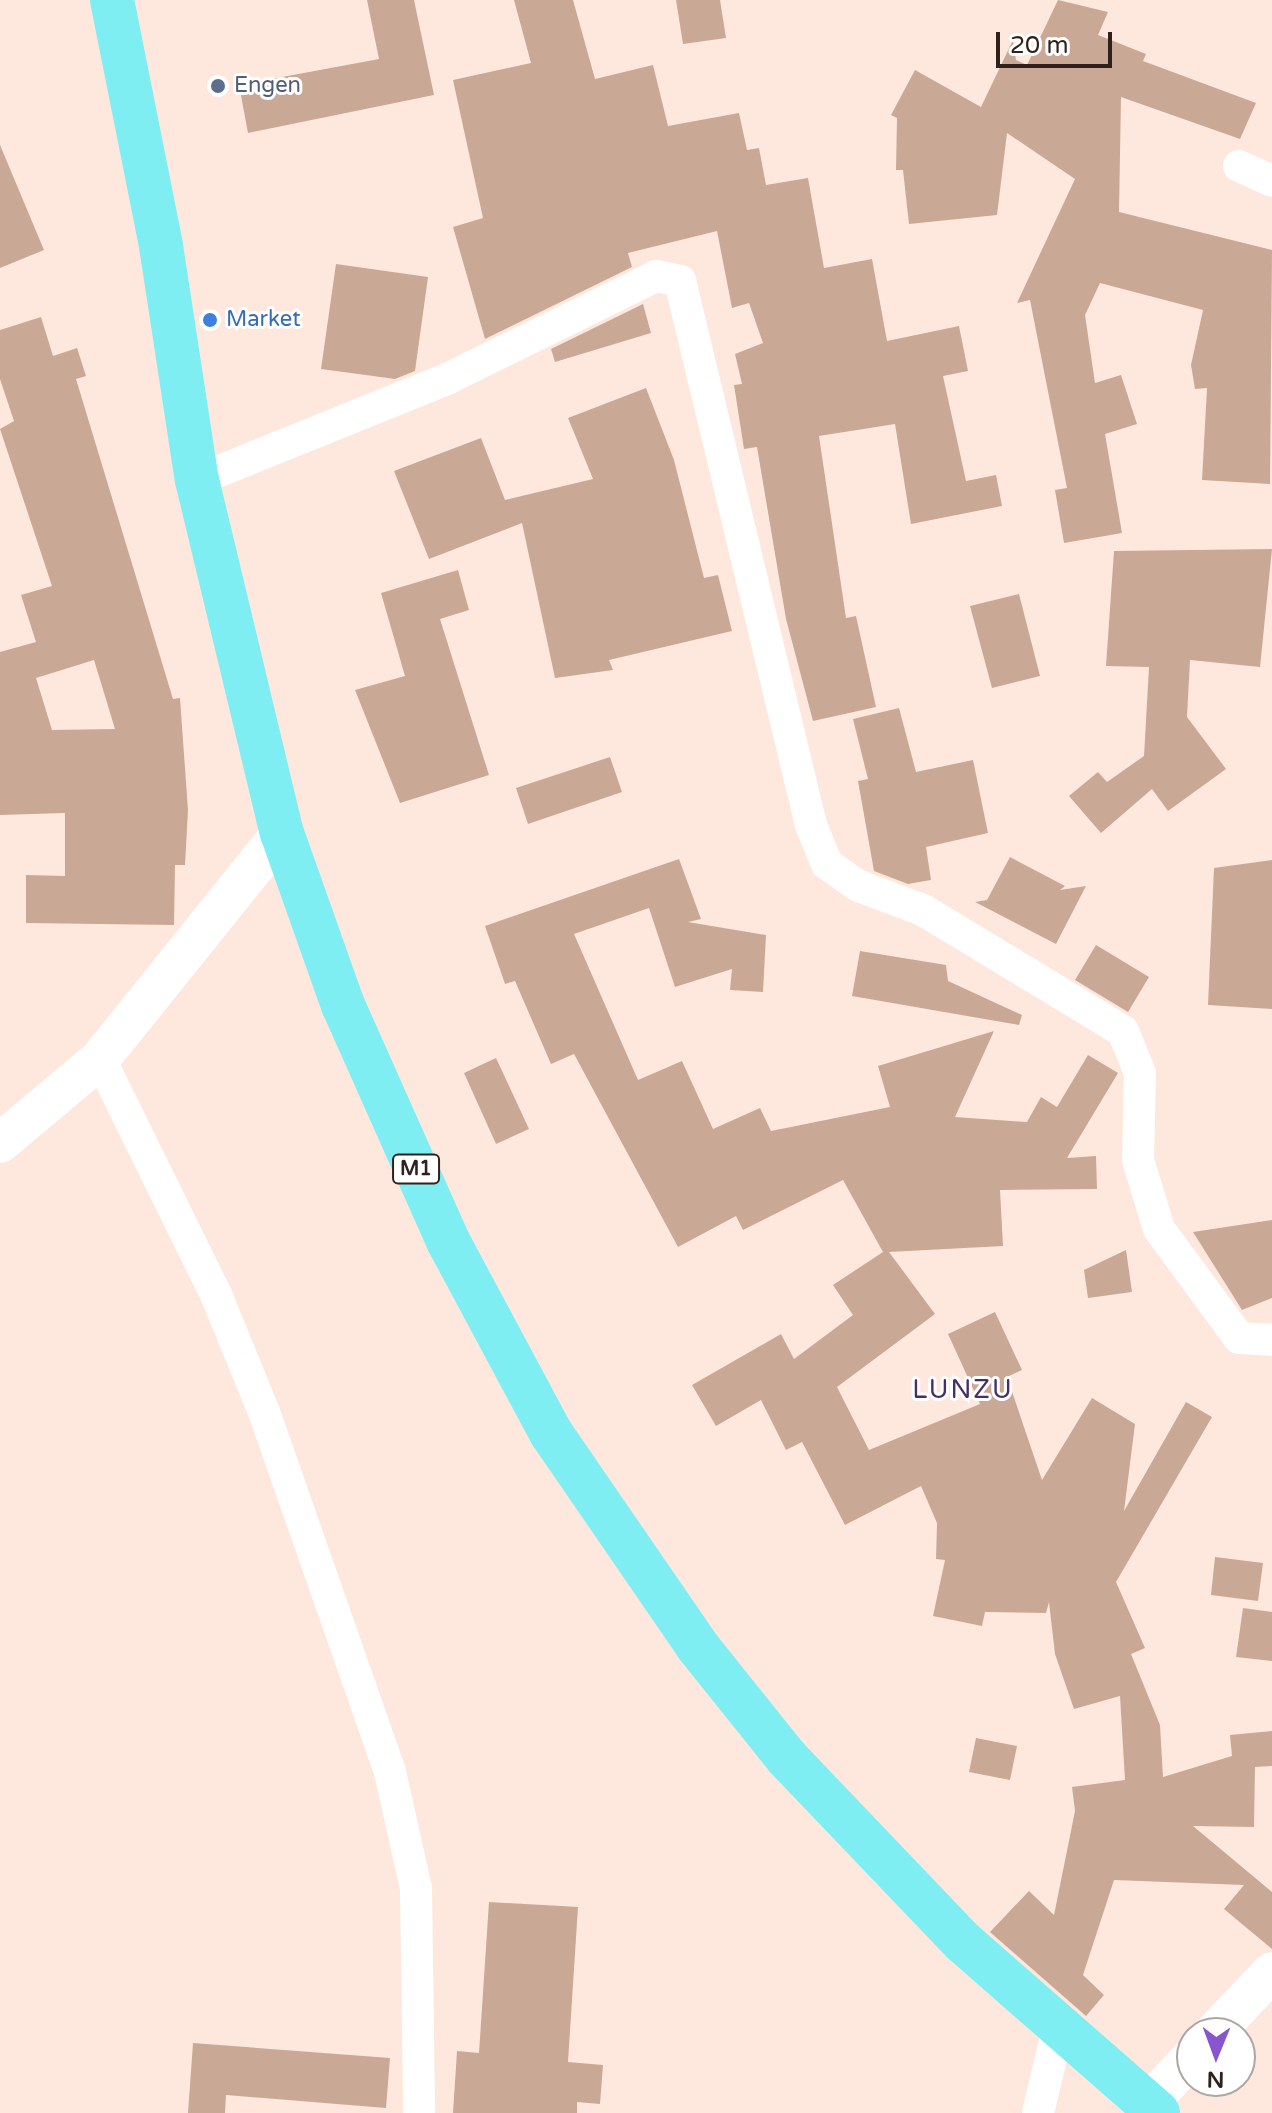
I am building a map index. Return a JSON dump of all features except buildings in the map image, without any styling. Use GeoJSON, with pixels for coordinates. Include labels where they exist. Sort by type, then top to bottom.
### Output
{"type":"FeatureCollection","features":[{"type":"Feature","properties":{"kind":"highway","name":"M1"},"geometry":{"type":"LineString","coordinates":[[112,0],[161,246],[197,480],[282,833],[374,1075],[448,1241],[551,1433],[698,1647],[787,1758],[963,1942],[1152,2109]]}},
{"type":"Feature","properties":{"kind":"street"},"geometry":{"type":"LineString","coordinates":[[1239,166],[1272,181]]}},
{"type":"Feature","properties":{"kind":"street"},"geometry":{"type":"LineString","coordinates":[[197,480],[449,378],[656,276],[680,281],[811,825],[827,864],[989,947],[1123,1031],[1140,1073],[1138,1160],[1159,1229],[1239,1338],[1272,1340]]}},
{"type":"Feature","properties":{"kind":"street"},"geometry":{"type":"LineString","coordinates":[[0,1143],[100,1059],[282,833]]}},
{"type":"Feature","properties":{"kind":"street"},"geometry":{"type":"LineString","coordinates":[[100,1059],[264,1412],[390,1772],[416,1888],[419,2113]]}},
{"type":"Feature","properties":{"kind":"street"},"geometry":{"type":"LineString","coordinates":[[1229,2017],[1272,1972]]}},
{"type":"Feature","properties":{"kind":"street"},"geometry":{"type":"LineString","coordinates":[[1038,2113],[1058,2029]]}},
{"type":"Feature","properties":{"kind":"street"},"geometry":{"type":"LineString","coordinates":[[1152,2109],[1176,2078]]}},
{"type":"Feature","properties":{"kind":"place","name":"Engen"},"geometry":{"type":"Point","coordinates":[218,86]}},
{"type":"Feature","properties":{"kind":"place","name":"Market"},"geometry":{"type":"Point","coordinates":[210,320]}},
{"type":"Feature","properties":{"kind":"district","name":"LUNZU"},"geometry":{"type":"Point","coordinates":[963,1390]}}]}
